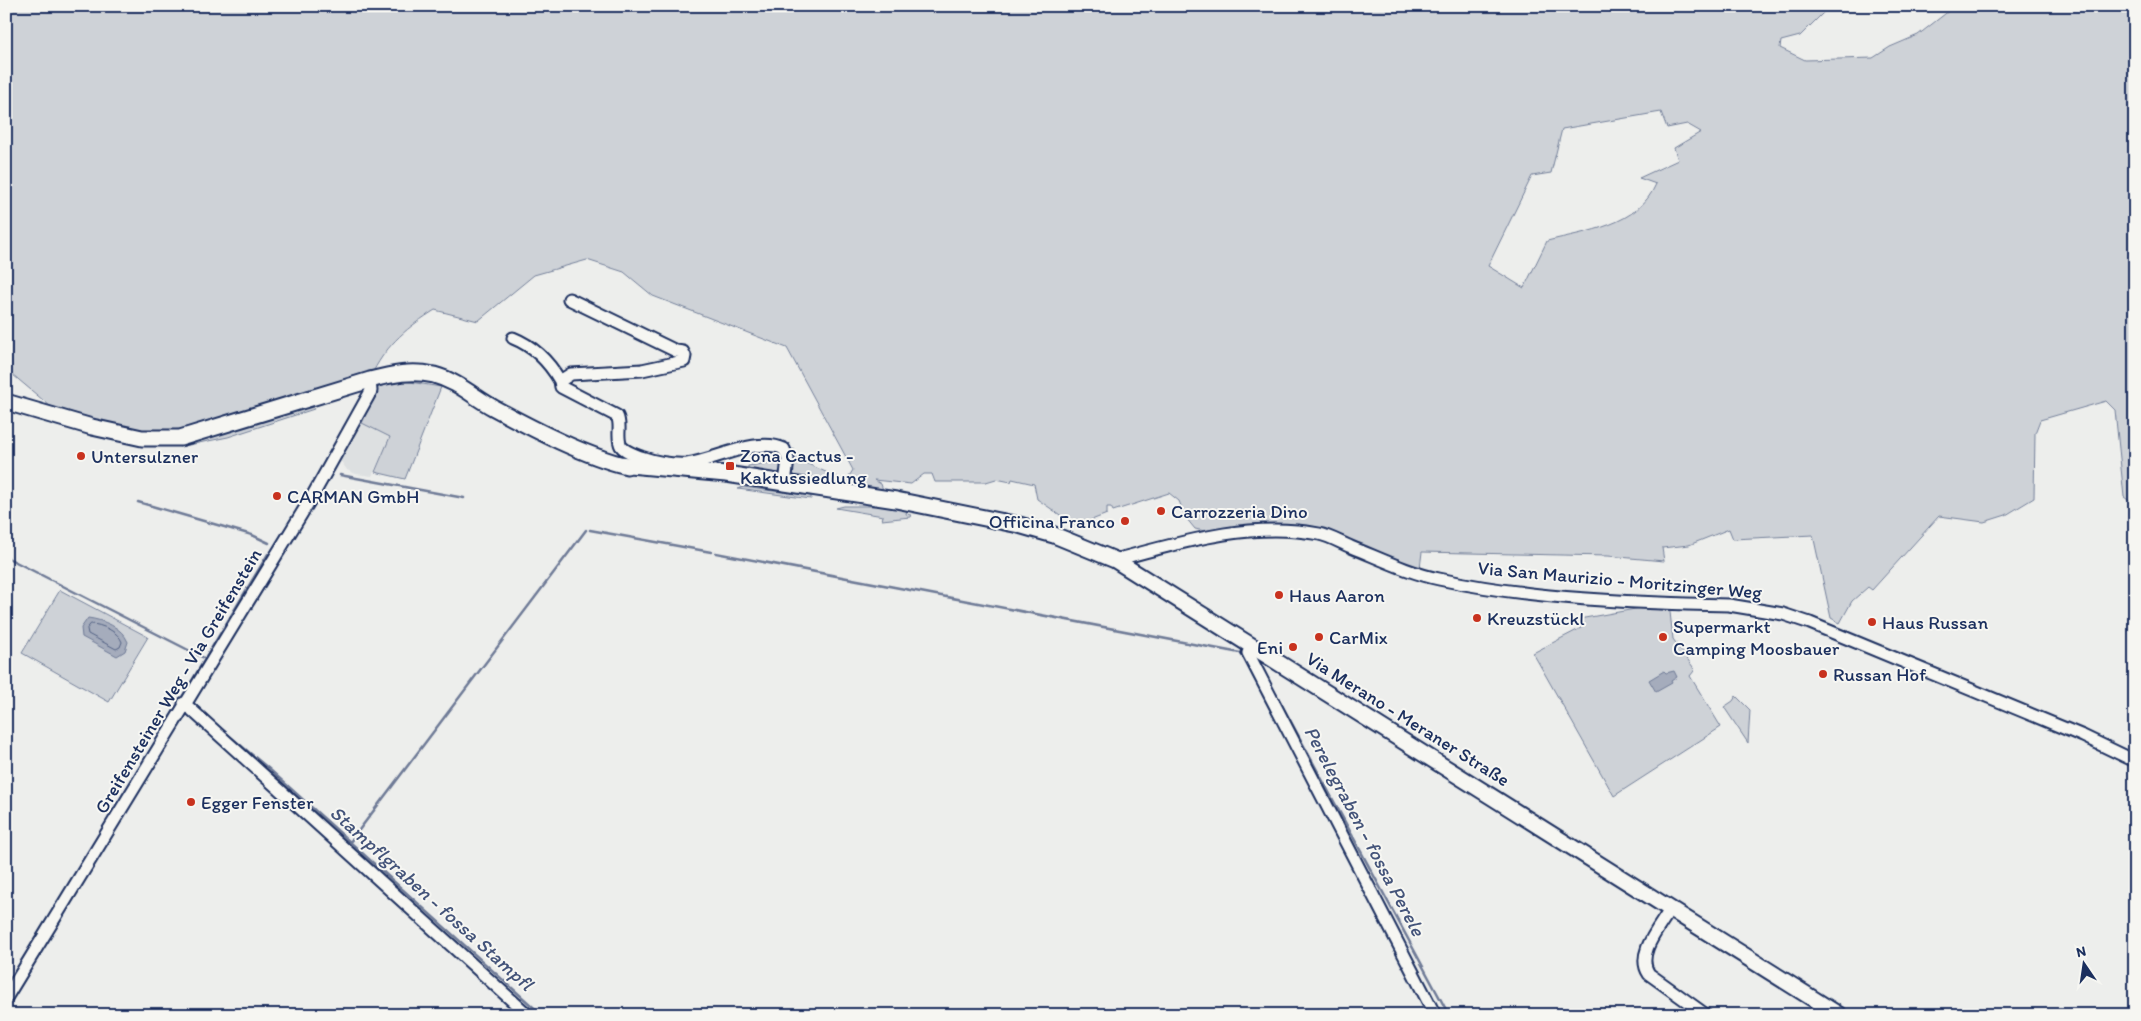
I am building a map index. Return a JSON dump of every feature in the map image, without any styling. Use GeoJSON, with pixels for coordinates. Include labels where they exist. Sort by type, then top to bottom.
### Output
{"type":"FeatureCollection","features":[{"type":"Feature","properties":{"kind":"main road","name":"Via Merano - Meraner Straße"},"geometry":{"type":"LineString","coordinates":[[6,402],[92,427],[142,438],[180,438],[370,380],[394,374],[414,372],[435,376],[455,383],[493,408],[619,464],[726,474],[896,500],[1019,525],[1054,535],[1115,560],[1839,1015]]}},
{"type":"Feature","properties":{"kind":"street"},"geometry":{"type":"LineString","coordinates":[[560,381],[571,374],[642,370],[684,361],[685,356],[683,352],[676,351],[568,300]]}},
{"type":"Feature","properties":{"kind":"street"},"geometry":{"type":"LineString","coordinates":[[513,338],[531,347],[553,369],[560,381],[561,387],[617,416],[620,422],[620,442],[622,448],[628,452],[661,463],[676,464],[703,461],[764,444],[776,445],[784,449],[788,459],[785,484]]}},
{"type":"Feature","properties":{"kind":"street","name":"Greifensteiner Weg - Via Greifenstein"},"geometry":{"type":"LineString","coordinates":[[6,998],[316,488],[371,391],[370,380]]}},
{"type":"Feature","properties":{"kind":"street","name":"Via San Maurizio - Moritzinger Weg"},"geometry":{"type":"LineString","coordinates":[[1115,560],[1216,534],[1261,529],[1320,534],[1419,573],[1438,579],[1486,588],[1561,596],[1756,608],[1810,623],[2083,736],[2135,761]]}},
{"type":"Feature","properties":{"kind":"street"},"geometry":{"type":"LineString","coordinates":[[1253,645],[1248,653],[1435,1015]]}},
{"type":"Feature","properties":{"kind":"street"},"geometry":{"type":"LineString","coordinates":[[184,703],[528,1015]]}},
{"type":"Feature","properties":{"kind":"street"},"geometry":{"type":"LineString","coordinates":[[1671,908],[1645,954],[1645,968],[1649,974],[1706,1015]]}},
{"type":"Feature","properties":{"kind":"shaded area"},"geometry":{"type":"Polygon","coordinates":[[[6,6],[1833,6],[1825,11],[1800,36],[1781,41],[1780,48],[1805,60],[1873,58],[1890,47],[1918,35],[1950,10],[1952,6],[2135,6],[2135,505],[2124,497],[2115,410],[2106,401],[2040,420],[2035,433],[2034,498],[2006,515],[1984,522],[1939,516],[1872,590],[1868,587],[1852,601],[1840,623],[1831,618],[1813,535],[1733,539],[1729,529],[1689,545],[1662,548],[1664,561],[1608,556],[1422,552],[1420,568],[1356,545],[1263,526],[1205,531],[1195,529],[1186,518],[1179,501],[1169,493],[1113,511],[1111,507],[1107,507],[1107,514],[1076,526],[1037,499],[1034,484],[1012,479],[1011,482],[996,479],[986,482],[935,482],[932,474],[924,474],[911,484],[874,480],[881,484],[883,490],[796,478],[792,471],[791,451],[794,449],[801,461],[846,481],[853,470],[787,348],[653,296],[624,272],[587,260],[534,275],[478,321],[435,310],[399,336],[385,352],[373,372],[190,428],[162,431],[129,429],[50,406],[6,369],[6,6]],[[1661,112],[1562,129],[1551,173],[1532,176],[1488,266],[1524,288],[1547,241],[1610,225],[1637,209],[1648,198],[1656,184],[1639,178],[1678,160],[1674,148],[1701,132],[1687,124],[1667,128],[1661,112]]]}},
{"type":"Feature","properties":{"kind":"shaded area"},"geometry":{"type":"Polygon","coordinates":[[[404,381],[441,387],[405,479],[375,472],[390,437],[362,423],[371,396],[378,387],[404,381]]]}},
{"type":"Feature","properties":{"kind":"shaded area"},"geometry":{"type":"Polygon","coordinates":[[[311,403],[314,409],[228,437],[179,447],[179,445],[229,431],[311,403]]]}},
{"type":"Feature","properties":{"kind":"shaded area"},"geometry":{"type":"Polygon","coordinates":[[[362,423],[391,437],[372,476],[356,474],[347,470],[340,460],[362,423]]]}},
{"type":"Feature","properties":{"kind":"shaded area"},"geometry":{"type":"Polygon","coordinates":[[[767,452],[780,456],[783,465],[778,474],[770,475],[748,468],[748,466],[769,463],[767,453],[761,453],[767,452]]]}},
{"type":"Feature","properties":{"kind":"shaded area"},"geometry":{"type":"Polygon","coordinates":[[[743,487],[811,496],[811,499],[738,489],[743,487]]]}},
{"type":"Feature","properties":{"kind":"shaded area"},"geometry":{"type":"Polygon","coordinates":[[[844,506],[887,506],[907,510],[906,514],[911,515],[910,517],[882,520],[883,516],[836,508],[844,506]]]}},
{"type":"Feature","properties":{"kind":"shaded area"},"geometry":{"type":"Polygon","coordinates":[[[60,590],[148,637],[109,702],[22,653],[60,590]]]}},
{"type":"Feature","properties":{"kind":"shaded area"},"geometry":{"type":"Polygon","coordinates":[[[1669,603],[1673,639],[1693,667],[1694,671],[1690,676],[1721,727],[1614,796],[1533,653],[1581,628],[1579,619],[1669,603]]]}},
{"type":"Feature","properties":{"kind":"shaded area"},"geometry":{"type":"Polygon","coordinates":[[[1736,696],[1750,710],[1748,743],[1724,707],[1733,701],[1736,696]]]}},
{"type":"Feature","properties":{"kind":"water"},"geometry":{"type":"Polygon","coordinates":[[[88,618],[100,620],[117,628],[128,642],[125,651],[117,656],[82,637],[81,628],[88,618]]]}},
{"type":"Feature","properties":{"kind":"water"},"geometry":{"type":"Polygon","coordinates":[[[1664,671],[1666,673],[1674,671],[1677,677],[1671,681],[1672,683],[1656,692],[1649,680],[1664,671]]]}},
{"type":"Feature","properties":{"kind":"waterway"},"geometry":{"type":"LineString","coordinates":[[340,475],[464,498]]}},
{"type":"Feature","properties":{"kind":"waterway"},"geometry":{"type":"LineString","coordinates":[[138,502],[252,535],[269,543]]}},
{"type":"Feature","properties":{"kind":"waterway"},"geometry":{"type":"LineString","coordinates":[[350,842],[586,530]]}},
{"type":"Feature","properties":{"kind":"waterway"},"geometry":{"type":"LineString","coordinates":[[590,530],[711,552]]}},
{"type":"Feature","properties":{"kind":"waterway"},"geometry":{"type":"LineString","coordinates":[[716,553],[1240,653]]}},
{"type":"Feature","properties":{"kind":"waterway"},"geometry":{"type":"LineString","coordinates":[[142,764],[268,554]]}},
{"type":"Feature","properties":{"kind":"waterway"},"geometry":{"type":"LineString","coordinates":[[6,557],[206,659]]}},
{"type":"Feature","properties":{"kind":"waterway","name":"Perelegraben - fossa Perele"},"geometry":{"type":"LineString","coordinates":[[1276,694],[1449,1015]]}},
{"type":"Feature","properties":{"kind":"waterway","name":"Stampflgraben - fossa Stampfl"},"geometry":{"type":"LineString","coordinates":[[213,722],[269,769],[542,1015]]}},
{"type":"Feature","properties":{"kind":"waterway"},"geometry":{"type":"LineString","coordinates":[[112,813],[138,770]]}},
{"type":"Feature","properties":{"kind":"place","name":"Untersulzner"},"geometry":{"type":"Point","coordinates":[81,456]}},
{"type":"Feature","properties":{"kind":"place","name":"Zona Cactus - Kaktussiedlung"},"geometry":{"type":"Point","coordinates":[730,466]}},
{"type":"Feature","properties":{"kind":"place","name":"CARMAN GmbH"},"geometry":{"type":"Point","coordinates":[277,496]}},
{"type":"Feature","properties":{"kind":"place","name":"Carrozzeria Dino"},"geometry":{"type":"Point","coordinates":[1161,511]}},
{"type":"Feature","properties":{"kind":"place","name":"Officina Franco"},"geometry":{"type":"Point","coordinates":[1125,521]}},
{"type":"Feature","properties":{"kind":"place","name":"Haus Aaron"},"geometry":{"type":"Point","coordinates":[1279,595]}},
{"type":"Feature","properties":{"kind":"place","name":"Kreuzstückl"},"geometry":{"type":"Point","coordinates":[1477,618]}},
{"type":"Feature","properties":{"kind":"place","name":"Haus Russan"},"geometry":{"type":"Point","coordinates":[1872,622]}},
{"type":"Feature","properties":{"kind":"place","name":"CarMix"},"geometry":{"type":"Point","coordinates":[1319,637]}},
{"type":"Feature","properties":{"kind":"place","name":"Supermarkt Camping Moosbauer"},"geometry":{"type":"Point","coordinates":[1663,637]}},
{"type":"Feature","properties":{"kind":"place","name":"Eni"},"geometry":{"type":"Point","coordinates":[1293,647]}},
{"type":"Feature","properties":{"kind":"place","name":"Russan Hof"},"geometry":{"type":"Point","coordinates":[1823,674]}},
{"type":"Feature","properties":{"kind":"place","name":"Egger Fenster"},"geometry":{"type":"Point","coordinates":[191,802]}}]}
